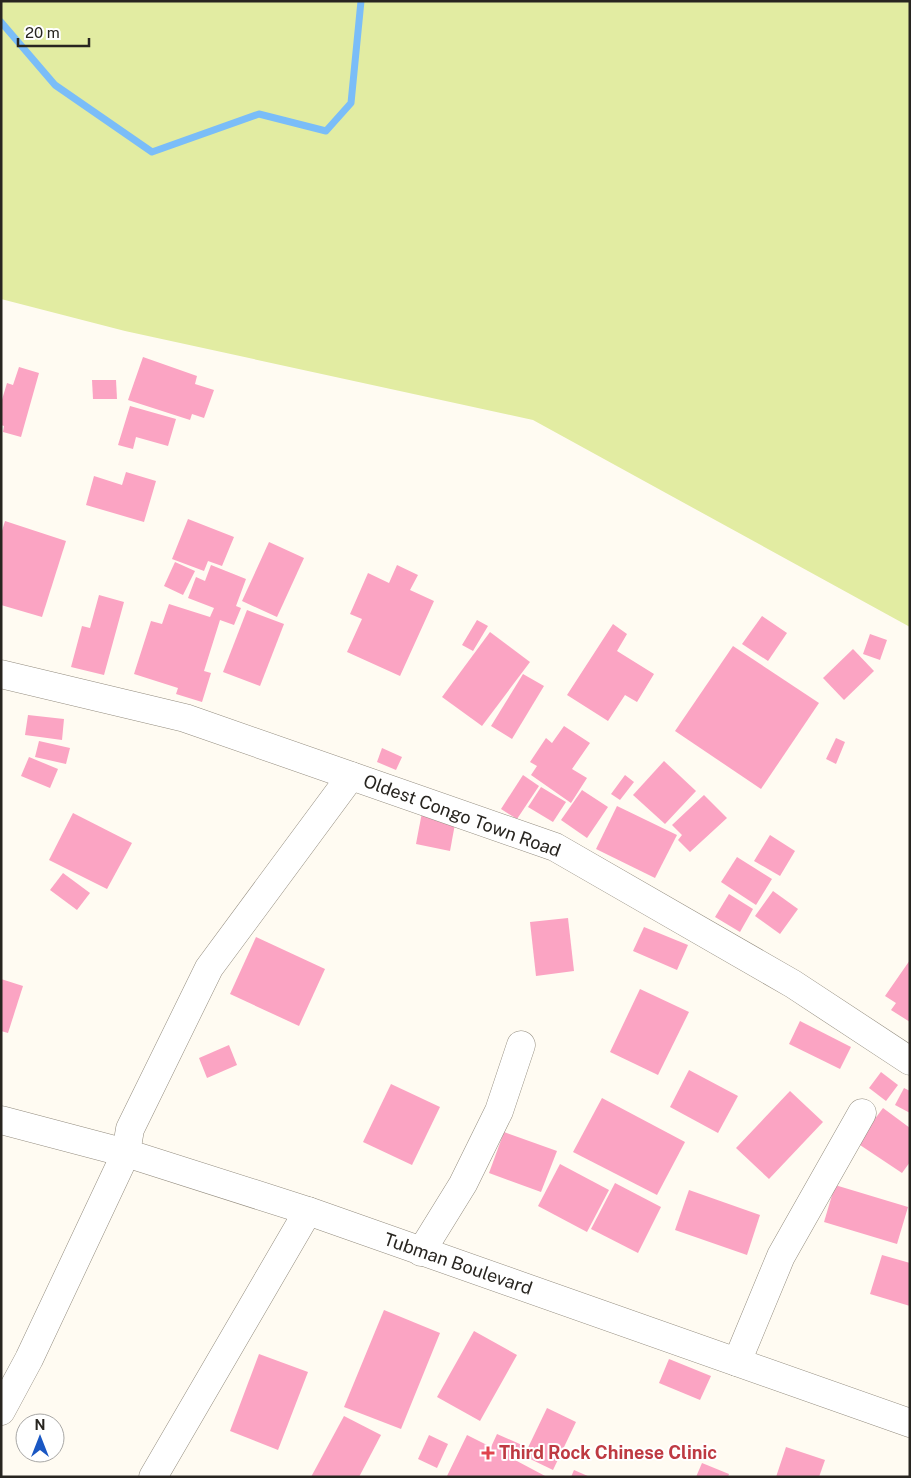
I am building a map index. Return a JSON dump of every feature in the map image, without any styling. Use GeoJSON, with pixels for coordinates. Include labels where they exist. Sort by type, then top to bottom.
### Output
{"type":"FeatureCollection","features":[{"type":"Feature","properties":{"kind":"main road","name":"Oldest Congo Town Road"},"geometry":{"type":"LineString","coordinates":[[1,674],[185,718],[555,847],[793,984],[910,1061]]}},
{"type":"Feature","properties":{"kind":"main road"},"geometry":{"type":"LineString","coordinates":[[1,1411],[29,1359],[126,1153],[130,1129],[209,968],[351,776]]}},
{"type":"Feature","properties":{"kind":"main road"},"geometry":{"type":"LineString","coordinates":[[421,1252],[463,1184],[499,1111],[521,1045]]}},
{"type":"Feature","properties":{"kind":"main road"},"geometry":{"type":"LineString","coordinates":[[737,1362],[781,1256],[862,1113]]}},
{"type":"Feature","properties":{"kind":"main road","name":"Tubman Boulevard"},"geometry":{"type":"LineString","coordinates":[[1,1120],[126,1153],[308,1212],[910,1423]]}},
{"type":"Feature","properties":{"kind":"main road"},"geometry":{"type":"LineString","coordinates":[[153,1477],[308,1212]]}},
{"type":"Feature","properties":{"kind":"green space"},"geometry":{"type":"Polygon","coordinates":[[[1,1],[910,1],[910,627],[533,420],[125,331],[1,299],[1,1]]]}},
{"type":"Feature","properties":{"kind":"building"},"geometry":{"type":"Polygon","coordinates":[[[143,357],[197,376],[195,384],[214,390],[204,418],[192,414],[190,420],[128,400],[143,357]]]}},
{"type":"Feature","properties":{"kind":"building"},"geometry":{"type":"Polygon","coordinates":[[[19,367],[39,373],[21,437],[3,432],[4,426],[1,425],[1,403],[7,383],[13,385],[19,367]]]}},
{"type":"Feature","properties":{"kind":"building"},"geometry":{"type":"Polygon","coordinates":[[[92,380],[116,380],[117,399],[93,399],[92,380]]]}},
{"type":"Feature","properties":{"kind":"building"},"geometry":{"type":"Polygon","coordinates":[[[130,406],[176,419],[168,446],[136,437],[133,449],[118,445],[130,406]]]}},
{"type":"Feature","properties":{"kind":"building"},"geometry":{"type":"Polygon","coordinates":[[[126,472],[156,481],[144,522],[86,505],[94,476],[122,485],[126,472]]]}},
{"type":"Feature","properties":{"kind":"building"},"geometry":{"type":"Polygon","coordinates":[[[188,519],[234,537],[222,566],[208,561],[204,571],[172,559],[188,519]]]}},
{"type":"Feature","properties":{"kind":"building"},"geometry":{"type":"Polygon","coordinates":[[[5,521],[66,541],[42,617],[1,605],[1,534],[5,521]]]}},
{"type":"Feature","properties":{"kind":"building"},"geometry":{"type":"Polygon","coordinates":[[[269,542],[304,558],[277,617],[242,601],[269,542]]]}},
{"type":"Feature","properties":{"kind":"building"},"geometry":{"type":"Polygon","coordinates":[[[175,562],[195,571],[183,595],[164,586],[175,562]]]}},
{"type":"Feature","properties":{"kind":"building"},"geometry":{"type":"Polygon","coordinates":[[[211,565],[246,579],[236,606],[241,608],[234,625],[220,620],[204,671],[211,673],[202,702],[176,694],[178,688],[134,674],[151,621],[162,624],[169,604],[210,617],[214,608],[188,598],[196,577],[205,581],[211,565]]]}},
{"type":"Feature","properties":{"kind":"building"},"geometry":{"type":"Polygon","coordinates":[[[397,565],[418,575],[410,590],[434,601],[400,676],[347,652],[362,619],[350,614],[368,573],[389,583],[397,565]]]}},
{"type":"Feature","properties":{"kind":"building"},"geometry":{"type":"Polygon","coordinates":[[[99,595],[124,602],[104,675],[71,667],[82,626],[90,628],[99,595]]]}},
{"type":"Feature","properties":{"kind":"building"},"geometry":{"type":"Polygon","coordinates":[[[247,610],[284,624],[260,686],[223,672],[247,610]]]}},
{"type":"Feature","properties":{"kind":"building"},"geometry":{"type":"Polygon","coordinates":[[[762,616],[787,633],[768,661],[742,644],[762,616]]]}},
{"type":"Feature","properties":{"kind":"building"},"geometry":{"type":"Polygon","coordinates":[[[477,620],[488,626],[473,651],[462,645],[477,620]]]}},
{"type":"Feature","properties":{"kind":"building"},"geometry":{"type":"Polygon","coordinates":[[[613,624],[627,634],[617,651],[654,674],[637,702],[625,695],[608,721],[567,695],[613,624]]]}},
{"type":"Feature","properties":{"kind":"building"},"geometry":{"type":"Polygon","coordinates":[[[490,632],[530,662],[482,726],[442,697],[490,632]]]}},
{"type":"Feature","properties":{"kind":"building"},"geometry":{"type":"Polygon","coordinates":[[[870,634],[887,640],[880,660],[863,654],[870,634]]]}},
{"type":"Feature","properties":{"kind":"building"},"geometry":{"type":"Polygon","coordinates":[[[733,646],[819,703],[761,789],[675,731],[733,646]]]}},
{"type":"Feature","properties":{"kind":"building"},"geometry":{"type":"Polygon","coordinates":[[[853,649],[874,671],[844,700],[823,678],[853,649]]]}},
{"type":"Feature","properties":{"kind":"building"},"geometry":{"type":"Polygon","coordinates":[[[523,674],[544,686],[512,739],[491,726],[523,674]]]}},
{"type":"Feature","properties":{"kind":"building"},"geometry":{"type":"Polygon","coordinates":[[[28,715],[64,719],[62,740],[25,735],[28,715]]]}},
{"type":"Feature","properties":{"kind":"building"},"geometry":{"type":"Polygon","coordinates":[[[564,726],[590,743],[572,769],[587,778],[571,803],[531,775],[537,766],[530,762],[546,738],[552,743],[564,726]]]}},
{"type":"Feature","properties":{"kind":"building"},"geometry":{"type":"Polygon","coordinates":[[[836,738],[845,742],[836,764],[826,759],[836,738]]]}},
{"type":"Feature","properties":{"kind":"building"},"geometry":{"type":"Polygon","coordinates":[[[39,741],[70,748],[66,764],[35,757],[39,741]]]}},
{"type":"Feature","properties":{"kind":"building"},"geometry":{"type":"Polygon","coordinates":[[[382,748],[402,757],[396,770],[377,762],[382,748]]]}},
{"type":"Feature","properties":{"kind":"building"},"geometry":{"type":"Polygon","coordinates":[[[29,757],[58,769],[50,788],[21,776],[29,757]]]}},
{"type":"Feature","properties":{"kind":"building"},"geometry":{"type":"Polygon","coordinates":[[[664,761],[696,791],[665,824],[633,795],[664,761]]]}},
{"type":"Feature","properties":{"kind":"building"},"geometry":{"type":"Polygon","coordinates":[[[523,775],[539,786],[517,819],[501,809],[523,775]]]}},
{"type":"Feature","properties":{"kind":"building"},"geometry":{"type":"Polygon","coordinates":[[[625,775],[634,782],[620,800],[611,794],[625,775]]]}},
{"type":"Feature","properties":{"kind":"building"},"geometry":{"type":"Polygon","coordinates":[[[541,787],[566,802],[553,822],[528,807],[541,787]]]}},
{"type":"Feature","properties":{"kind":"building"},"geometry":{"type":"Polygon","coordinates":[[[582,790],[608,807],[587,838],[561,820],[582,790]]]}},
{"type":"Feature","properties":{"kind":"building"},"geometry":{"type":"Polygon","coordinates":[[[704,795],[727,818],[690,852],[678,840],[682,835],[672,825],[704,795]]]}},
{"type":"Feature","properties":{"kind":"building"},"geometry":{"type":"Polygon","coordinates":[[[617,806],[677,835],[655,878],[596,849],[617,806]]]}},
{"type":"Feature","properties":{"kind":"building"},"geometry":{"type":"Polygon","coordinates":[[[423,807],[457,813],[450,851],[416,844],[423,807]]]}},
{"type":"Feature","properties":{"kind":"building"},"geometry":{"type":"Polygon","coordinates":[[[73,813],[132,843],[107,889],[49,860],[73,813]]]}},
{"type":"Feature","properties":{"kind":"building"},"geometry":{"type":"Polygon","coordinates":[[[770,835],[795,851],[780,876],[754,861],[770,835]]]}},
{"type":"Feature","properties":{"kind":"building"},"geometry":{"type":"Polygon","coordinates":[[[737,857],[772,879],[756,905],[721,882],[737,857]]]}},
{"type":"Feature","properties":{"kind":"building"},"geometry":{"type":"Polygon","coordinates":[[[63,873],[90,893],[77,910],[50,890],[63,873]]]}},
{"type":"Feature","properties":{"kind":"building"},"geometry":{"type":"Polygon","coordinates":[[[773,891],[798,909],[780,934],[755,916],[773,891]]]}},
{"type":"Feature","properties":{"kind":"building"},"geometry":{"type":"Polygon","coordinates":[[[729,894],[753,909],[740,932],[715,917],[729,894]]]}},
{"type":"Feature","properties":{"kind":"building"},"geometry":{"type":"Polygon","coordinates":[[[568,918],[574,971],[536,976],[530,922],[568,918]]]}},
{"type":"Feature","properties":{"kind":"building"},"geometry":{"type":"Polygon","coordinates":[[[644,927],[688,945],[677,970],[633,951],[644,927]]]}},
{"type":"Feature","properties":{"kind":"building"},"geometry":{"type":"Polygon","coordinates":[[[256,937],[325,969],[299,1026],[230,994],[256,937]]]}},
{"type":"Feature","properties":{"kind":"building"},"geometry":{"type":"Polygon","coordinates":[[[910,960],[910,1022],[891,1010],[896,1003],[885,996],[910,960]]]}},
{"type":"Feature","properties":{"kind":"building"},"geometry":{"type":"Polygon","coordinates":[[[1,979],[23,986],[8,1033],[1,1031],[1,979]]]}},
{"type":"Feature","properties":{"kind":"building"},"geometry":{"type":"Polygon","coordinates":[[[640,989],[689,1012],[658,1075],[610,1052],[640,989]]]}},
{"type":"Feature","properties":{"kind":"building"},"geometry":{"type":"Polygon","coordinates":[[[800,1021],[851,1047],[840,1069],[789,1044],[800,1021]]]}},
{"type":"Feature","properties":{"kind":"building"},"geometry":{"type":"Polygon","coordinates":[[[229,1045],[237,1065],[207,1078],[199,1058],[229,1045]]]}},
{"type":"Feature","properties":{"kind":"building"},"geometry":{"type":"Polygon","coordinates":[[[689,1070],[738,1096],[718,1133],[670,1107],[689,1070]]]}},
{"type":"Feature","properties":{"kind":"building"},"geometry":{"type":"Polygon","coordinates":[[[881,1072],[898,1085],[886,1101],[869,1088],[881,1072]]]}},
{"type":"Feature","properties":{"kind":"building"},"geometry":{"type":"Polygon","coordinates":[[[391,1084],[440,1107],[412,1165],[363,1142],[391,1084]]]}},
{"type":"Feature","properties":{"kind":"building"},"geometry":{"type":"Polygon","coordinates":[[[904,1088],[910,1091],[910,1113],[895,1105],[904,1088]]]}},
{"type":"Feature","properties":{"kind":"building"},"geometry":{"type":"Polygon","coordinates":[[[790,1091],[823,1122],[769,1179],[736,1148],[790,1091]]]}},
{"type":"Feature","properties":{"kind":"building"},"geometry":{"type":"Polygon","coordinates":[[[602,1098],[685,1142],[657,1195],[573,1152],[602,1098]]]}},
{"type":"Feature","properties":{"kind":"building"},"geometry":{"type":"Polygon","coordinates":[[[883,1108],[910,1128],[910,1162],[902,1173],[857,1143],[883,1108]]]}},
{"type":"Feature","properties":{"kind":"building"},"geometry":{"type":"Polygon","coordinates":[[[504,1132],[557,1151],[541,1192],[489,1173],[504,1132]]]}},
{"type":"Feature","properties":{"kind":"building"},"geometry":{"type":"Polygon","coordinates":[[[560,1164],[609,1190],[587,1232],[538,1206],[560,1164]]]}},
{"type":"Feature","properties":{"kind":"building"},"geometry":{"type":"Polygon","coordinates":[[[615,1183],[661,1207],[638,1253],[591,1229],[615,1183]]]}},
{"type":"Feature","properties":{"kind":"building"},"geometry":{"type":"Polygon","coordinates":[[[835,1185],[908,1207],[897,1244],[824,1222],[835,1185]]]}},
{"type":"Feature","properties":{"kind":"building"},"geometry":{"type":"Polygon","coordinates":[[[689,1190],[760,1215],[747,1255],[675,1230],[689,1190]]]}},
{"type":"Feature","properties":{"kind":"building"},"geometry":{"type":"Polygon","coordinates":[[[882,1255],[910,1263],[910,1306],[870,1294],[882,1255]]]}},
{"type":"Feature","properties":{"kind":"building"},"geometry":{"type":"Polygon","coordinates":[[[384,1310],[440,1333],[401,1429],[344,1407],[384,1310]]]}},
{"type":"Feature","properties":{"kind":"building"},"geometry":{"type":"Polygon","coordinates":[[[474,1331],[517,1355],[480,1421],[437,1397],[474,1331]]]}},
{"type":"Feature","properties":{"kind":"building"},"geometry":{"type":"Polygon","coordinates":[[[259,1354],[308,1372],[278,1450],[230,1431],[259,1354]]]}},
{"type":"Feature","properties":{"kind":"building"},"geometry":{"type":"Polygon","coordinates":[[[669,1359],[711,1376],[700,1400],[659,1383],[669,1359]]]}},
{"type":"Feature","properties":{"kind":"building"},"geometry":{"type":"Polygon","coordinates":[[[547,1408],[576,1422],[553,1470],[524,1456],[547,1408]]]}},
{"type":"Feature","properties":{"kind":"building"},"geometry":{"type":"Polygon","coordinates":[[[344,1416],[381,1435],[359,1477],[311,1477],[344,1416]]]}},
{"type":"Feature","properties":{"kind":"building","name":"Third Rock Chinese Clinic"},"geometry":{"type":"Polygon","coordinates":[[[497,1434],[522,1445],[515,1460],[547,1477],[447,1476],[467,1435],[491,1447],[497,1434]]]}},
{"type":"Feature","properties":{"kind":"building"},"geometry":{"type":"Polygon","coordinates":[[[429,1435],[448,1444],[437,1468],[418,1459],[429,1435]]]}},
{"type":"Feature","properties":{"kind":"building"},"geometry":{"type":"Polygon","coordinates":[[[786,1447],[825,1460],[819,1477],[776,1477],[786,1447]]]}},
{"type":"Feature","properties":{"kind":"building"},"geometry":{"type":"Polygon","coordinates":[[[702,1463],[729,1474],[728,1477],[696,1477],[702,1463]]]}},
{"type":"Feature","properties":{"kind":"building"},"geometry":{"type":"Polygon","coordinates":[[[574,1470],[590,1477],[571,1477],[574,1470]]]}},
{"type":"Feature","properties":{"kind":"waterway"},"geometry":{"type":"LineString","coordinates":[[1,22],[55,85],[152,152],[259,114],[326,131],[351,103],[361,1]]}},
{"type":"Feature","properties":{"kind":"place","name":"Third Rock Chinese Clinic"},"geometry":{"type":"Point","coordinates":[488,1453]}}]}
